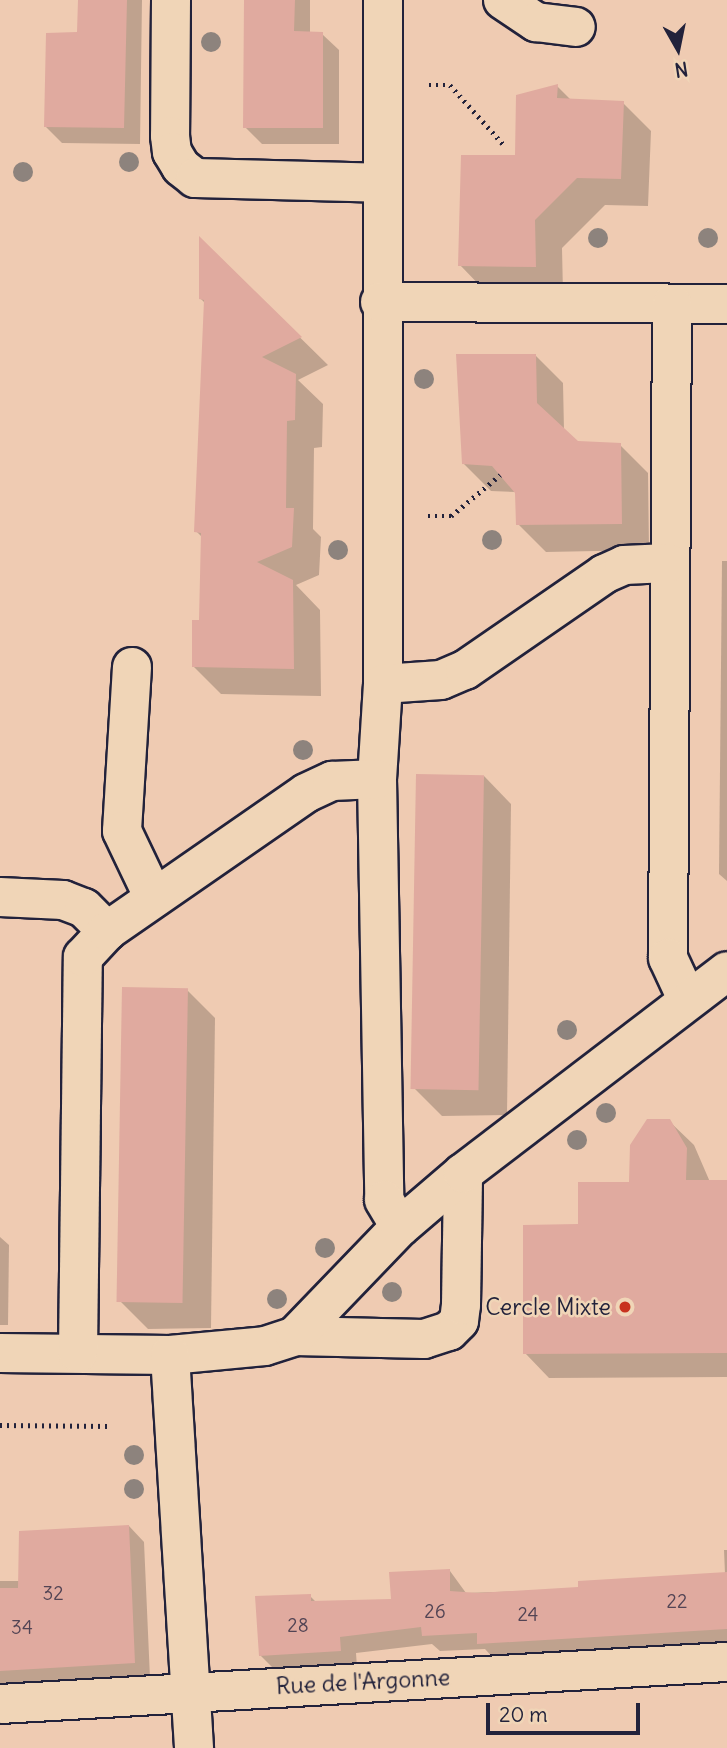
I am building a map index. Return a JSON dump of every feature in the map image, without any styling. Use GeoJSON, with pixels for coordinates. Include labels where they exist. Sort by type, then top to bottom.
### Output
{"type":"FeatureCollection","features":[{"type":"Feature","properties":{"kind":"street"},"geometry":{"type":"LineString","coordinates":[[171,0],[170,136],[172,152],[181,167],[195,178],[380,183]]}},
{"type":"Feature","properties":{"kind":"street"},"geometry":{"type":"LineString","coordinates":[[383,0],[380,183],[383,684],[377,779],[384,1200],[400,1227]]}},
{"type":"Feature","properties":{"kind":"street"},"geometry":{"type":"LineString","coordinates":[[503,0],[536,22],[576,27]]}},
{"type":"Feature","properties":{"kind":"street"},"geometry":{"type":"LineString","coordinates":[[380,302],[727,304]]}},
{"type":"Feature","properties":{"kind":"street"},"geometry":{"type":"LineString","coordinates":[[672,304],[668,563],[668,958],[687,999]]}},
{"type":"Feature","properties":{"kind":"street"},"geometry":{"type":"LineString","coordinates":[[383,684],[441,680],[465,670],[604,574],[624,565],[668,563]]}},
{"type":"Feature","properties":{"kind":"street"},"geometry":{"type":"LineString","coordinates":[[132,667],[122,831],[154,898]]}},
{"type":"Feature","properties":{"kind":"street"},"geometry":{"type":"LineString","coordinates":[[78,1353],[81,968],[92,943],[306,793],[332,781],[377,779]]}},
{"type":"Feature","properties":{"kind":"street"},"geometry":{"type":"LineString","coordinates":[[0,897],[63,900],[84,908],[107,931]]}},
{"type":"Feature","properties":{"kind":"street"},"geometry":{"type":"LineString","coordinates":[[295,1336],[400,1227],[463,1173],[727,971]]}},
{"type":"Feature","properties":{"kind":"street"},"geometry":{"type":"LineString","coordinates":[[0,1353],[170,1355],[265,1346],[295,1336],[424,1339],[449,1331],[459,1321],[463,1173]]}},
{"type":"Feature","properties":{"kind":"street"},"geometry":{"type":"LineString","coordinates":[[170,1355],[194,1748]]}},
{"type":"Feature","properties":{"kind":"street","name":"Rue de l'Argonne"},"geometry":{"type":"LineString","coordinates":[[0,1704],[727,1662]]}},
{"type":"Feature","properties":{"kind":"path"},"geometry":{"type":"LineString","coordinates":[[416,85],[450,86],[504,145]]}},
{"type":"Feature","properties":{"kind":"path"},"geometry":{"type":"LineString","coordinates":[[415,515],[451,516],[500,475]]}},
{"type":"Feature","properties":{"kind":"path"},"geometry":{"type":"LineString","coordinates":[[0,1425],[109,1426]]}},
{"type":"Feature","properties":{"kind":"building"},"geometry":{"type":"Polygon","coordinates":[[[78,0],[127,0],[124,128],[44,127],[46,33],[77,32],[78,0]]]}},
{"type":"Feature","properties":{"kind":"building"},"geometry":{"type":"Polygon","coordinates":[[[244,0],[295,0],[294,31],[323,32],[323,128],[243,128],[244,0]]]}},
{"type":"Feature","properties":{"kind":"building"},"geometry":{"type":"Polygon","coordinates":[[[558,84],[557,98],[624,101],[621,179],[577,178],[535,220],[536,267],[458,266],[461,155],[515,155],[516,95],[558,84]]]}},
{"type":"Feature","properties":{"kind":"building"},"geometry":{"type":"Polygon","coordinates":[[[199,236],[302,337],[262,357],[296,374],[295,420],[287,421],[286,508],[294,508],[292,547],[257,562],[293,580],[294,669],[192,667],[192,620],[199,620],[201,533],[194,532],[204,300],[199,299],[199,236]]]}},
{"type":"Feature","properties":{"kind":"building"},"geometry":{"type":"Polygon","coordinates":[[[456,354],[536,354],[537,403],[578,441],[621,443],[622,524],[516,525],[515,493],[492,466],[462,464],[456,354]]]}},
{"type":"Feature","properties":{"kind":"building"},"geometry":{"type":"Polygon","coordinates":[[[416,774],[484,775],[478,1090],[411,1089],[416,774]]]}},
{"type":"Feature","properties":{"kind":"building"},"geometry":{"type":"Polygon","coordinates":[[[122,987],[188,988],[182,1303],[117,1302],[122,987]]]}},
{"type":"Feature","properties":{"kind":"building","name":"Cercle Mixte"},"geometry":{"type":"Polygon","coordinates":[[[647,1119],[670,1119],[687,1148],[686,1180],[727,1180],[727,1353],[523,1354],[523,1225],[578,1224],[578,1182],[629,1182],[630,1145],[647,1119]]]}},
{"type":"Feature","properties":{"kind":"building"},"geometry":{"type":"Polygon","coordinates":[[[129,1525],[135,1663],[0,1671],[0,1588],[18,1588],[19,1531],[129,1525]]]}},
{"type":"Feature","properties":{"kind":"building"},"geometry":{"type":"Polygon","coordinates":[[[450,1569],[450,1591],[478,1593],[578,1587],[578,1581],[727,1572],[727,1629],[477,1644],[477,1633],[422,1636],[421,1627],[340,1637],[341,1651],[259,1656],[255,1596],[311,1594],[311,1601],[391,1599],[389,1572],[450,1569]]]}},
{"type":"Feature","properties":{"kind":"place","name":"Cercle Mixte"},"geometry":{"type":"Point","coordinates":[625,1307]}}]}
